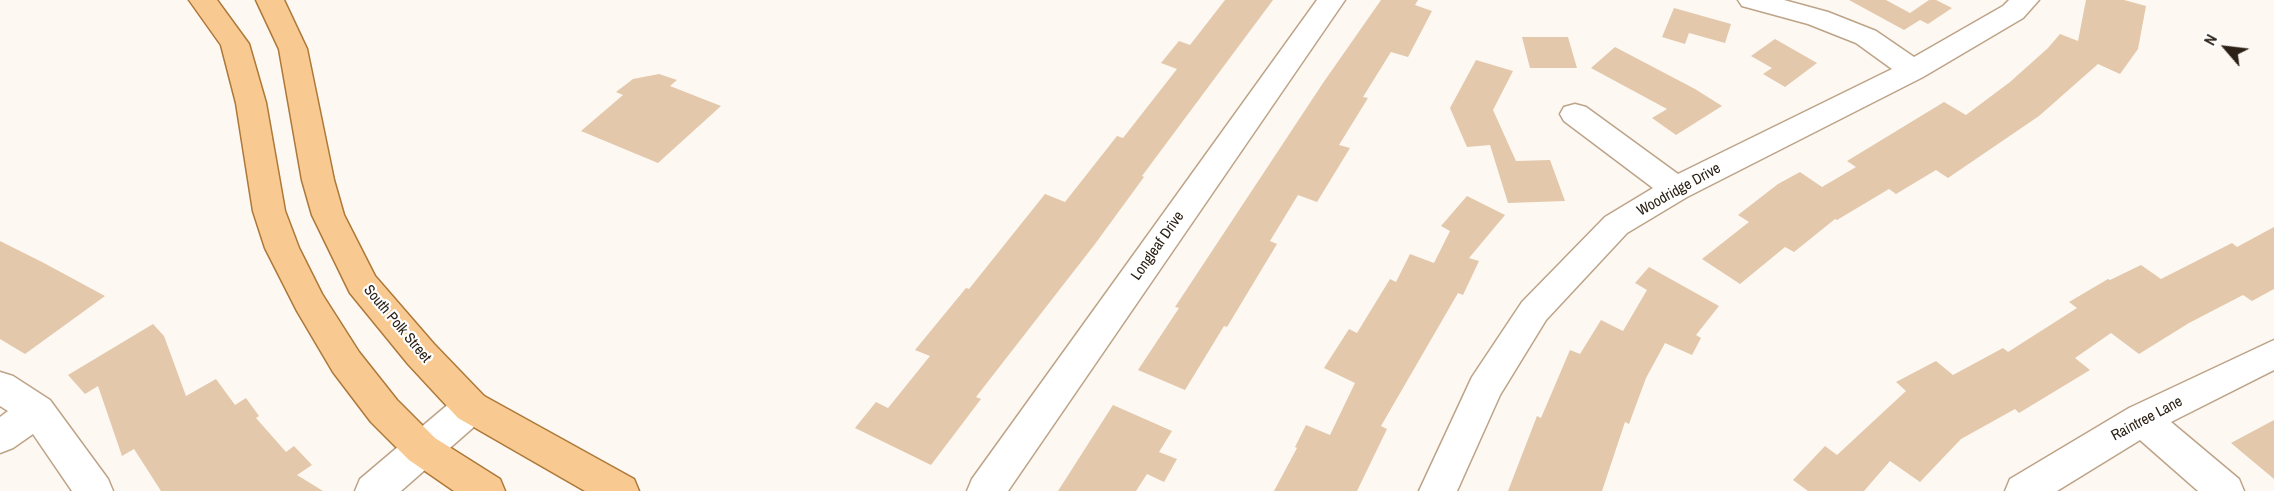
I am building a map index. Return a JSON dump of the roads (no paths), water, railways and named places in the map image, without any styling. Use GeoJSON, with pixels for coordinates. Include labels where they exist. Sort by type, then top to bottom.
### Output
{"type":"FeatureCollection","features":[{"type":"Feature","properties":{"kind":"main road"},"geometry":{"type":"LineString","coordinates":[[203,0],[235,44],[251,103],[269,211],[282,248],[309,302],[346,362],[384,411],[422,449],[486,491]]}},
{"type":"Feature","properties":{"kind":"main road","name":"South Polk Street"},"geometry":{"type":"LineString","coordinates":[[270,0],[293,49],[318,180],[328,215],[362,284],[421,354],[471,407],[620,491]]}},
{"type":"Feature","properties":{"kind":"street","name":"Longleaf Drive"},"geometry":{"type":"LineString","coordinates":[[986,491],[1330,0]]}},
{"type":"Feature","properties":{"kind":"street"},"geometry":{"type":"LineString","coordinates":[[1752,0],[1818,18],[1866,37],[1913,70]]}},
{"type":"Feature","properties":{"kind":"street","name":"Woodridge Drive"},"geometry":{"type":"LineString","coordinates":[[1438,491],[1485,388],[1534,311],[1616,225],[1676,189],[1913,70],[2013,12],[2025,0]]}},
{"type":"Feature","properties":{"kind":"street"},"geometry":{"type":"LineString","coordinates":[[1575,114],[1676,189]]}},
{"type":"Feature","properties":{"kind":"street","name":"Raintree Lane"},"geometry":{"type":"LineString","coordinates":[[2024,491],[2142,419],[2274,354]]}},
{"type":"Feature","properties":{"kind":"street"},"geometry":{"type":"LineString","coordinates":[[0,387],[37,411],[94,491]]}},
{"type":"Feature","properties":{"kind":"street"},"geometry":{"type":"LineString","coordinates":[[374,491],[471,407]]}},
{"type":"Feature","properties":{"kind":"street"},"geometry":{"type":"LineString","coordinates":[[0,437],[37,411]]}},
{"type":"Feature","properties":{"kind":"street"},"geometry":{"type":"LineString","coordinates":[[2142,419],[2225,491]]}}]}
